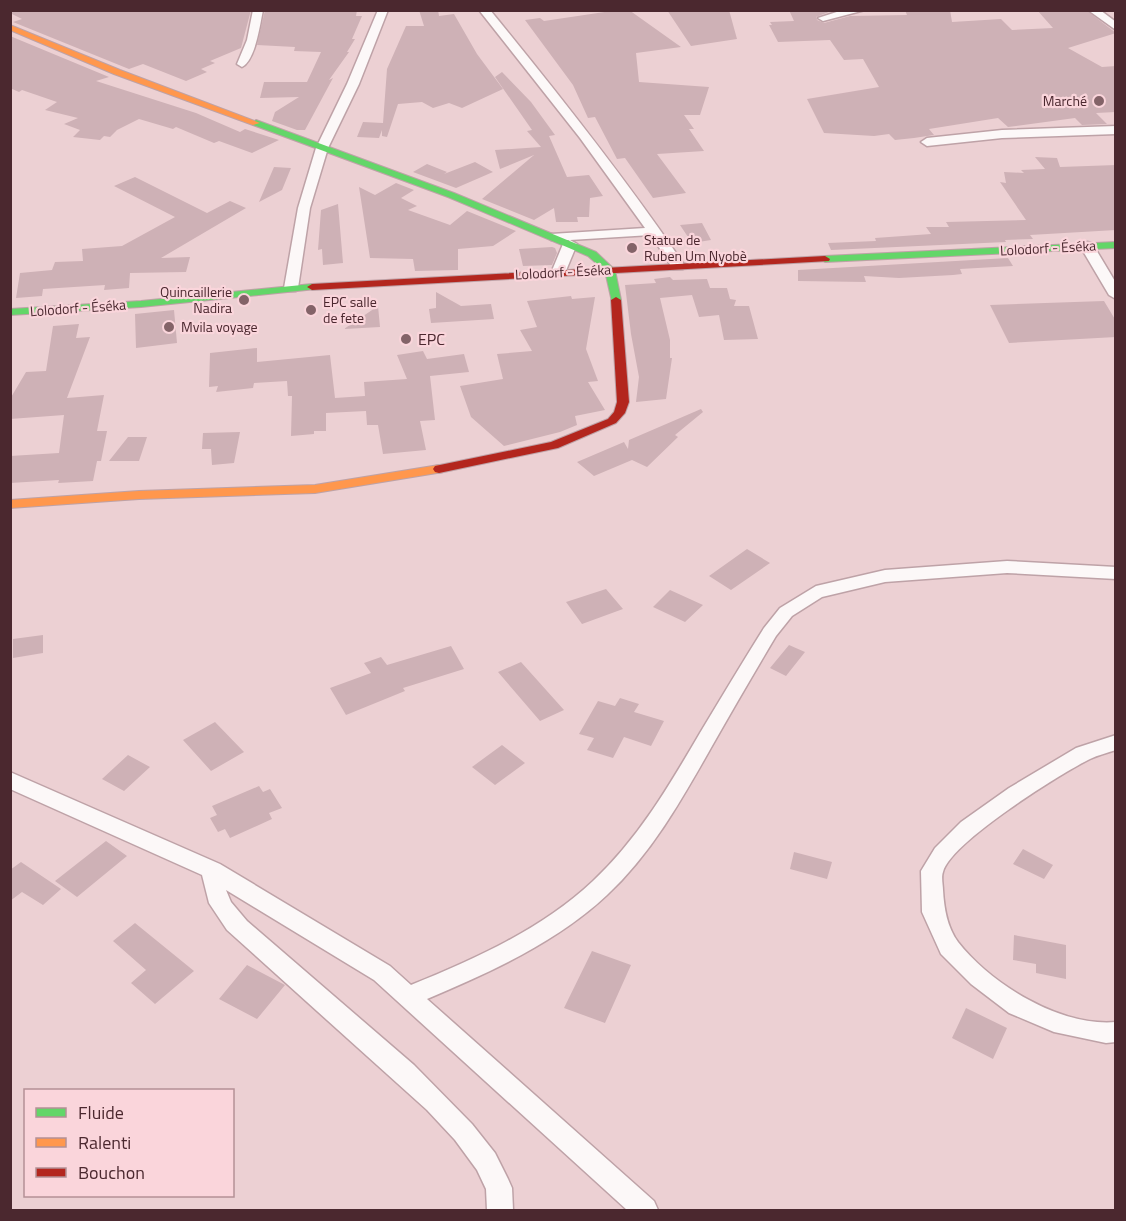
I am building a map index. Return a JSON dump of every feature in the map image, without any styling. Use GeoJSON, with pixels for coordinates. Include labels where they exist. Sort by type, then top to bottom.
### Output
{"type":"FeatureCollection","features":[{"type":"Feature","properties":{"kind":"street"},"geometry":{"type":"LineString","coordinates":[[242,64],[252,40],[258,10]]}},
{"type":"Feature","properties":{"kind":"street"},"geometry":{"type":"LineString","coordinates":[[291,288],[304,208],[322,148],[356,76],[383,10]]}},
{"type":"Feature","properties":{"kind":"street"},"geometry":{"type":"LineString","coordinates":[[484,10],[634,200],[678,266]]}},
{"type":"Feature","properties":{"kind":"street"},"geometry":{"type":"LineString","coordinates":[[823,18],[860,10]]}},
{"type":"Feature","properties":{"kind":"street"},"geometry":{"type":"LineString","coordinates":[[1093,10],[1116,27]]}},
{"type":"Feature","properties":{"kind":"street"},"geometry":{"type":"LineString","coordinates":[[10,27],[117,72],[451,195],[556,237],[602,261],[610,270],[615,293],[623,402],[619,413],[612,421],[554,445],[417,474],[315,489],[139,495],[10,504]]}},
{"type":"Feature","properties":{"kind":"street"},"geometry":{"type":"LineString","coordinates":[[927,142],[1002,134],[1116,130]]}},
{"type":"Feature","properties":{"kind":"street"},"geometry":{"type":"LineString","coordinates":[[556,237],[656,231]]}},
{"type":"Feature","properties":{"kind":"street"},"geometry":{"type":"LineString","coordinates":[[558,273],[570,244]]}},
{"type":"Feature","properties":{"kind":"street","name":"Lolodorf - Éséka"},"geometry":{"type":"LineString","coordinates":[[10,312],[141,304],[291,288],[678,266],[1116,245]]}},
{"type":"Feature","properties":{"kind":"street"},"geometry":{"type":"LineString","coordinates":[[1087,246],[1116,295]]}},
{"type":"Feature","properties":{"kind":"street"},"geometry":{"type":"LineString","coordinates":[[408,997],[465,973],[546,929],[609,880],[646,837],[674,794],[770,632],[786,612],[816,591],[885,576],[1007,567],[1116,573]]}},
{"type":"Feature","properties":{"kind":"street"},"geometry":{"type":"LineString","coordinates":[[1116,742],[1083,753],[1016,794],[969,828],[942,854],[932,871],[933,912],[949,947],[979,977],[1017,1006],[1062,1025],[1106,1033],[1116,1032]]}},
{"type":"Feature","properties":{"kind":"street"},"geometry":{"type":"LineString","coordinates":[[10,780],[212,870],[382,973],[645,1210]]}},
{"type":"Feature","properties":{"kind":"street"},"geometry":{"type":"LineString","coordinates":[[212,870],[214,890],[226,914],[391,1058],[464,1131],[495,1180],[500,1210]]}},
{"type":"Feature","properties":{"kind":"building"},"geometry":{"type":"Polygon","coordinates":[[[10,10],[251,10],[241,48],[210,61],[215,63],[201,69],[207,72],[186,81],[143,64],[129,69],[124,67],[13,22],[22,19],[10,13],[10,10]]]}},
{"type":"Feature","properties":{"kind":"building"},"geometry":{"type":"Polygon","coordinates":[[[265,10],[357,10],[356,16],[362,16],[352,39],[355,39],[347,52],[349,52],[329,80],[333,78],[305,130],[297,130],[272,121],[275,112],[299,97],[260,98],[264,82],[307,82],[321,52],[294,51],[295,47],[257,45],[265,10]]]}},
{"type":"Feature","properties":{"kind":"building"},"geometry":{"type":"Polygon","coordinates":[[[419,10],[438,10],[439,16],[454,14],[477,54],[503,89],[462,108],[449,103],[433,108],[422,102],[398,104],[387,137],[382,136],[382,130],[379,138],[357,137],[363,122],[383,123],[387,69],[406,26],[424,26],[419,10]]]}},
{"type":"Feature","properties":{"kind":"building"},"geometry":{"type":"Polygon","coordinates":[[[629,10],[681,47],[636,53],[639,82],[709,87],[700,115],[684,115],[694,129],[689,129],[704,151],[657,154],[686,193],[653,198],[625,158],[617,159],[595,117],[588,118],[573,85],[525,20],[540,18],[544,21],[629,10]]]}},
{"type":"Feature","properties":{"kind":"building"},"geometry":{"type":"Polygon","coordinates":[[[667,10],[729,10],[737,39],[691,46],[667,10]]]}},
{"type":"Feature","properties":{"kind":"building"},"geometry":{"type":"Polygon","coordinates":[[[789,10],[834,10],[816,17],[824,23],[850,16],[907,15],[905,10],[950,10],[952,22],[1001,19],[1012,30],[1053,28],[1037,10],[1086,10],[1116,33],[1068,48],[1102,67],[1116,66],[1116,112],[1096,113],[1107,124],[1082,125],[1075,118],[1008,127],[998,118],[929,129],[934,135],[895,140],[889,134],[874,136],[824,133],[807,99],[879,87],[863,59],[844,60],[830,40],[778,42],[769,25],[772,25],[770,22],[794,21],[789,10]]]}},
{"type":"Feature","properties":{"kind":"building"},"geometry":{"type":"Polygon","coordinates":[[[10,36],[109,77],[96,81],[196,113],[240,132],[245,129],[279,140],[252,153],[219,141],[214,143],[176,127],[173,129],[139,119],[117,130],[110,137],[104,136],[100,140],[73,137],[80,130],[64,124],[78,118],[45,110],[57,102],[10,88],[10,36]]]}},
{"type":"Feature","properties":{"kind":"building"},"geometry":{"type":"Polygon","coordinates":[[[502,72],[531,102],[555,135],[549,136],[567,177],[589,175],[603,196],[590,198],[589,217],[577,217],[578,222],[556,222],[554,208],[534,220],[482,199],[534,155],[500,169],[495,150],[541,147],[527,131],[532,130],[495,77],[502,72]]]}},
{"type":"Feature","properties":{"kind":"building"},"geometry":{"type":"Polygon","coordinates":[[[1035,157],[1057,158],[1060,167],[1116,165],[1116,230],[1030,235],[1033,239],[1005,240],[1006,242],[831,250],[828,243],[876,241],[875,238],[931,234],[926,227],[949,227],[946,222],[1026,220],[1000,182],[1006,183],[1004,172],[1024,173],[1021,170],[1045,169],[1035,157]]]}},
{"type":"Feature","properties":{"kind":"building"},"geometry":{"type":"Polygon","coordinates":[[[475,162],[493,172],[456,188],[413,172],[427,164],[447,172],[444,174],[475,162]]]}},
{"type":"Feature","properties":{"kind":"building"},"geometry":{"type":"Polygon","coordinates":[[[274,167],[291,168],[282,190],[259,202],[274,167]]]}},
{"type":"Feature","properties":{"kind":"building"},"geometry":{"type":"Polygon","coordinates":[[[135,177],[207,213],[230,201],[246,208],[161,258],[190,257],[186,272],[130,273],[129,288],[104,290],[105,285],[43,289],[42,296],[16,298],[20,273],[52,270],[55,262],[83,261],[82,249],[122,246],[175,217],[114,186],[135,177]]]}},
{"type":"Feature","properties":{"kind":"building"},"geometry":{"type":"Polygon","coordinates":[[[396,183],[414,190],[401,198],[417,206],[408,210],[450,225],[467,211],[516,231],[493,246],[458,249],[458,270],[415,271],[413,259],[370,258],[359,187],[375,195],[396,183]]]}},
{"type":"Feature","properties":{"kind":"building"},"geometry":{"type":"Polygon","coordinates":[[[338,204],[343,263],[323,265],[322,249],[318,250],[321,210],[338,204]]]}},
{"type":"Feature","properties":{"kind":"building"},"geometry":{"type":"Polygon","coordinates":[[[702,223],[711,240],[692,243],[680,225],[702,223]]]}},
{"type":"Feature","properties":{"kind":"building"},"geometry":{"type":"Polygon","coordinates":[[[552,247],[557,253],[552,265],[523,266],[519,249],[552,247]]]}},
{"type":"Feature","properties":{"kind":"building"},"geometry":{"type":"Polygon","coordinates":[[[1008,258],[1013,266],[960,269],[962,274],[953,275],[899,278],[864,276],[866,282],[798,281],[798,270],[1008,258]]]}},
{"type":"Feature","properties":{"kind":"building"},"geometry":{"type":"Polygon","coordinates":[[[670,277],[673,280],[707,279],[710,288],[727,288],[730,299],[736,300],[734,306],[749,306],[758,339],[724,340],[719,315],[699,317],[692,295],[660,298],[670,340],[670,358],[672,358],[666,399],[636,402],[639,377],[625,285],[656,283],[654,279],[670,277]]]}},
{"type":"Feature","properties":{"kind":"building"},"geometry":{"type":"Polygon","coordinates":[[[436,292],[461,306],[491,304],[494,319],[431,323],[429,309],[436,308],[436,292]]]}},
{"type":"Feature","properties":{"kind":"building"},"geometry":{"type":"Polygon","coordinates":[[[571,296],[572,299],[595,297],[586,349],[598,381],[588,382],[605,410],[575,416],[577,425],[560,432],[504,446],[471,417],[460,386],[503,379],[497,354],[532,351],[520,330],[537,327],[527,301],[571,296]]]}},
{"type":"Feature","properties":{"kind":"building"},"geometry":{"type":"Polygon","coordinates":[[[1104,301],[1116,321],[1116,337],[1009,343],[990,305],[1104,301]]]}},
{"type":"Feature","properties":{"kind":"building"},"geometry":{"type":"Polygon","coordinates":[[[378,306],[380,327],[344,329],[378,306]]]}},
{"type":"Feature","properties":{"kind":"building"},"geometry":{"type":"Polygon","coordinates":[[[174,310],[177,343],[136,348],[135,314],[174,310]]]}},
{"type":"Feature","properties":{"kind":"building"},"geometry":{"type":"Polygon","coordinates":[[[79,324],[76,338],[90,337],[67,398],[104,395],[97,431],[107,431],[101,461],[97,461],[93,481],[58,483],[59,480],[10,483],[10,456],[59,453],[64,415],[10,419],[10,399],[26,372],[46,371],[53,326],[79,324]]]}},
{"type":"Feature","properties":{"kind":"building"},"geometry":{"type":"Polygon","coordinates":[[[257,348],[257,362],[330,355],[335,398],[365,396],[364,382],[407,379],[397,355],[423,351],[427,359],[464,354],[469,372],[430,376],[435,420],[420,421],[426,450],[383,454],[378,425],[367,425],[366,411],[326,413],[326,431],[291,436],[292,396],[288,396],[287,381],[254,383],[253,388],[216,392],[218,386],[209,387],[210,353],[257,348]]]}},
{"type":"Feature","properties":{"kind":"building"},"geometry":{"type":"Polygon","coordinates":[[[701,409],[703,412],[675,435],[678,437],[647,467],[632,460],[594,476],[577,462],[624,442],[628,449],[629,440],[701,409]]]}},
{"type":"Feature","properties":{"kind":"building"},"geometry":{"type":"Polygon","coordinates":[[[240,432],[234,463],[212,465],[211,449],[202,449],[203,433],[240,432]]]}},
{"type":"Feature","properties":{"kind":"building"},"geometry":{"type":"Polygon","coordinates":[[[128,437],[147,437],[139,461],[109,461],[128,437]]]}},
{"type":"Feature","properties":{"kind":"building"},"geometry":{"type":"Polygon","coordinates":[[[747,549],[770,563],[731,590],[709,576],[747,549]]]}},
{"type":"Feature","properties":{"kind":"building"},"geometry":{"type":"Polygon","coordinates":[[[606,589],[623,609],[582,624],[566,602],[606,589]]]}},
{"type":"Feature","properties":{"kind":"building"},"geometry":{"type":"Polygon","coordinates":[[[670,590],[703,605],[685,622],[653,607],[670,590]]]}},
{"type":"Feature","properties":{"kind":"building"},"geometry":{"type":"Polygon","coordinates":[[[43,635],[43,653],[13,658],[13,639],[43,635]]]}},
{"type":"Feature","properties":{"kind":"building"},"geometry":{"type":"Polygon","coordinates":[[[789,645],[805,652],[786,676],[770,668],[789,645]]]}},
{"type":"Feature","properties":{"kind":"building"},"geometry":{"type":"Polygon","coordinates":[[[451,646],[464,669],[403,688],[405,691],[346,715],[330,688],[371,673],[364,663],[381,657],[387,665],[451,646]]]}},
{"type":"Feature","properties":{"kind":"building"},"geometry":{"type":"Polygon","coordinates":[[[521,662],[564,710],[540,721],[498,672],[521,662]]]}},
{"type":"Feature","properties":{"kind":"building"},"geometry":{"type":"Polygon","coordinates":[[[620,698],[639,704],[634,712],[664,721],[651,746],[624,737],[613,758],[587,750],[594,738],[579,734],[598,701],[615,706],[620,698]]]}},
{"type":"Feature","properties":{"kind":"building"},"geometry":{"type":"Polygon","coordinates":[[[215,722],[244,752],[211,771],[183,740],[215,722]]]}},
{"type":"Feature","properties":{"kind":"building"},"geometry":{"type":"Polygon","coordinates":[[[502,745],[525,763],[495,785],[472,767],[502,745]]]}},
{"type":"Feature","properties":{"kind":"building"},"geometry":{"type":"Polygon","coordinates":[[[128,755],[150,767],[124,791],[102,779],[128,755]]]}},
{"type":"Feature","properties":{"kind":"building"},"geometry":{"type":"Polygon","coordinates":[[[259,786],[263,792],[270,789],[282,808],[269,813],[272,819],[230,838],[225,829],[218,832],[210,818],[217,815],[212,806],[259,786]]]}},
{"type":"Feature","properties":{"kind":"building"},"geometry":{"type":"Polygon","coordinates":[[[106,841],[127,856],[77,897],[55,881],[106,841]]]}},
{"type":"Feature","properties":{"kind":"building"},"geometry":{"type":"Polygon","coordinates":[[[1023,849],[1053,865],[1044,879],[1013,864],[1023,849]]]}},
{"type":"Feature","properties":{"kind":"building"},"geometry":{"type":"Polygon","coordinates":[[[794,852],[832,862],[827,879],[790,869],[794,852]]]}},
{"type":"Feature","properties":{"kind":"building"},"geometry":{"type":"Polygon","coordinates":[[[21,862],[61,889],[43,905],[22,892],[10,901],[10,870],[21,862]]]}},
{"type":"Feature","properties":{"kind":"building"},"geometry":{"type":"Polygon","coordinates":[[[135,923],[194,971],[155,1004],[131,983],[146,970],[113,941],[135,923]]]}},
{"type":"Feature","properties":{"kind":"building"},"geometry":{"type":"Polygon","coordinates":[[[1014,935],[1066,945],[1066,979],[1036,973],[1036,964],[1013,960],[1014,935]]]}},
{"type":"Feature","properties":{"kind":"building"},"geometry":{"type":"Polygon","coordinates":[[[592,951],[631,965],[605,1023],[564,1008],[592,951]]]}},
{"type":"Feature","properties":{"kind":"building"},"geometry":{"type":"Polygon","coordinates":[[[247,965],[285,985],[257,1019],[219,999],[247,965]]]}},
{"type":"Feature","properties":{"kind":"building"},"geometry":{"type":"Polygon","coordinates":[[[966,1008],[1007,1028],[993,1059],[952,1038],[966,1008]]]}},
{"type":"Feature","properties":{"kind":"traffic: fast"},"geometry":{"type":"LineString","coordinates":[[256,123],[451,195],[592,254],[610,270],[616,300]]}},
{"type":"Feature","properties":{"kind":"traffic: fast"},"geometry":{"type":"LineString","coordinates":[[825,259],[1116,245]]}},
{"type":"Feature","properties":{"kind":"traffic: fast"},"geometry":{"type":"LineString","coordinates":[[10,312],[141,304],[312,287]]}},
{"type":"Feature","properties":{"kind":"traffic: slow"},"geometry":{"type":"LineString","coordinates":[[10,27],[117,72],[256,123]]}},
{"type":"Feature","properties":{"kind":"traffic: slow"},"geometry":{"type":"LineString","coordinates":[[10,504],[139,495],[315,489],[439,469]]}},
{"type":"Feature","properties":{"kind":"traffic: jam"},"geometry":{"type":"LineString","coordinates":[[312,287],[825,259]]}},
{"type":"Feature","properties":{"kind":"traffic: jam"},"geometry":{"type":"LineString","coordinates":[[439,469],[554,445],[612,421],[619,413],[623,402],[616,300]]}},
{"type":"Feature","properties":{"kind":"place","name":"Marché"},"geometry":{"type":"Point","coordinates":[1099,101]}},
{"type":"Feature","properties":{"kind":"place","name":"Statue de Ruben Um Nyobè"},"geometry":{"type":"Point","coordinates":[632,248]}},
{"type":"Feature","properties":{"kind":"place","name":"Quincaillerie Nadira"},"geometry":{"type":"Point","coordinates":[244,300]}},
{"type":"Feature","properties":{"kind":"place","name":"EPC salle de fete"},"geometry":{"type":"Point","coordinates":[311,310]}},
{"type":"Feature","properties":{"kind":"place","name":"Mvila voyage"},"geometry":{"type":"Point","coordinates":[169,327]}},
{"type":"Feature","properties":{"kind":"place","name":"EPC"},"geometry":{"type":"Point","coordinates":[406,339]}}]}
